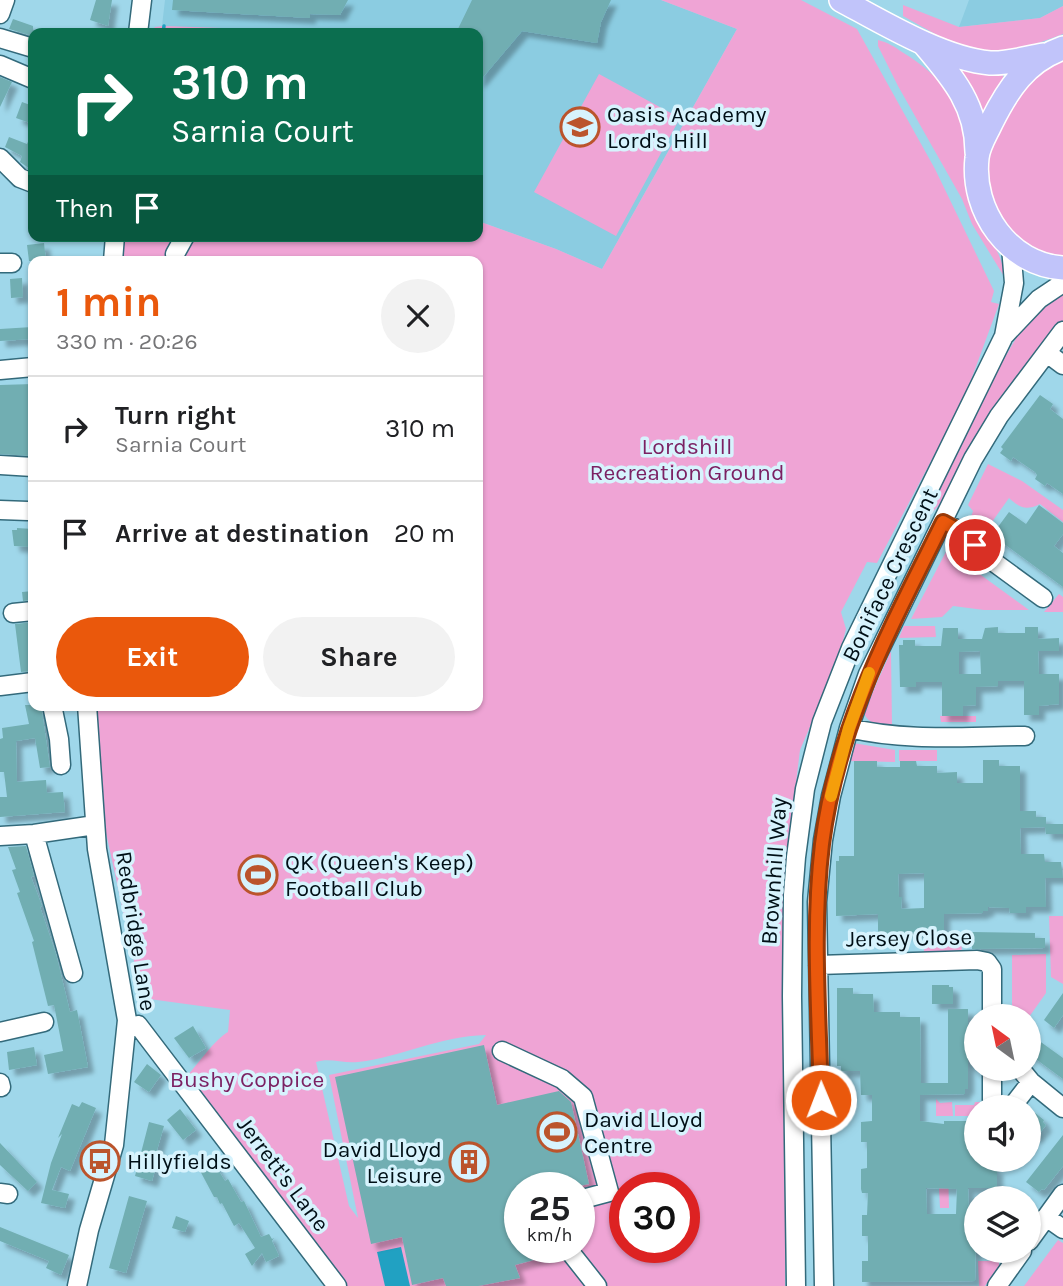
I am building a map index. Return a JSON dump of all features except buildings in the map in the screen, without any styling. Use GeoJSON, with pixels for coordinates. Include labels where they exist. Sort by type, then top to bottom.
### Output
{"type":"FeatureCollection","features":[{"type":"Feature","properties":{"kind":"main road"},"geometry":{"type":"LineString","coordinates":[[841,0],[923,44],[987,63],[1055,51]]}},
{"type":"Feature","properties":{"kind":"main road"},"geometry":{"type":"LineString","coordinates":[[923,44],[955,80],[965,96],[977,135],[978,189],[986,214],[1011,247],[1032,261],[1049,267],[1063,268]]}},
{"type":"Feature","properties":{"kind":"main road"},"geometry":{"type":"LineString","coordinates":[[977,155],[1013,83],[1028,67],[1055,51]]}},
{"type":"Feature","properties":{"kind":"street"},"geometry":{"type":"LineString","coordinates":[[0,14],[5,0]]}},
{"type":"Feature","properties":{"kind":"street"},"geometry":{"type":"LineString","coordinates":[[139,28],[142,0]]}},
{"type":"Feature","properties":{"kind":"street"},"geometry":{"type":"LineString","coordinates":[[0,38],[28,46]]}},
{"type":"Feature","properties":{"kind":"street"},"geometry":{"type":"LineString","coordinates":[[0,65],[28,77]]}},
{"type":"Feature","properties":{"kind":"street"},"geometry":{"type":"LineString","coordinates":[[0,158],[20,178],[28,181]]}},
{"type":"Feature","properties":{"kind":"street"},"geometry":{"type":"LineString","coordinates":[[175,254],[182,242]]}},
{"type":"Feature","properties":{"kind":"street","name":"Brownhill Way"},"geometry":{"type":"LineString","coordinates":[[796,1286],[793,895],[805,789],[822,722],[851,648],[1004,335],[1014,283],[1011,247]]}},
{"type":"Feature","properties":{"kind":"street","name":"Brownhill Way"},"geometry":{"type":"LineString","coordinates":[[1004,335],[1039,299],[1063,283]]}},
{"type":"Feature","properties":{"kind":"street","name":"Boniface Crescent"},"geometry":{"type":"LineString","coordinates":[[824,1286],[817,902],[823,840],[831,796],[849,728],[868,674],[943,522],[987,436],[1063,331]]}},
{"type":"Feature","properties":{"kind":"street"},"geometry":{"type":"LineString","coordinates":[[1047,353],[1063,365]]}},
{"type":"Feature","properties":{"kind":"street"},"geometry":{"type":"LineString","coordinates":[[0,370],[28,367]]}},
{"type":"Feature","properties":{"kind":"street"},"geometry":{"type":"LineString","coordinates":[[0,466],[28,467]]}},
{"type":"Feature","properties":{"kind":"street"},"geometry":{"type":"LineString","coordinates":[[0,510],[28,511]]}},
{"type":"Feature","properties":{"kind":"street"},"geometry":{"type":"LineString","coordinates":[[943,522],[965,534],[980,552],[1043,598]]}},
{"type":"Feature","properties":{"kind":"street"},"geometry":{"type":"LineString","coordinates":[[13,613],[28,612]]}},
{"type":"Feature","properties":{"kind":"street"},"geometry":{"type":"LineString","coordinates":[[0,686],[28,683]]}},
{"type":"Feature","properties":{"kind":"street"},"geometry":{"type":"LineString","coordinates":[[53,711],[61,765]]}},
{"type":"Feature","properties":{"kind":"street","name":"Redbridge Lane"},"geometry":{"type":"LineString","coordinates":[[78,1286],[89,1230],[114,1145],[127,1020],[95,825],[88,711]]}},
{"type":"Feature","properties":{"kind":"street"},"geometry":{"type":"LineString","coordinates":[[849,728],[890,737],[1025,736]]}},
{"type":"Feature","properties":{"kind":"street"},"geometry":{"type":"LineString","coordinates":[[0,836],[95,825]]}},
{"type":"Feature","properties":{"kind":"street"},"geometry":{"type":"LineString","coordinates":[[34,834],[73,973]]}},
{"type":"Feature","properties":{"kind":"street","name":"Jersey Close"},"geometry":{"type":"LineString","coordinates":[[818,965],[977,960],[987,962],[992,969],[992,1004]]}},
{"type":"Feature","properties":{"kind":"street"},"geometry":{"type":"LineString","coordinates":[[0,1032],[44,1022]]}},
{"type":"Feature","properties":{"kind":"street","name":"Jerrett's Lane"},"geometry":{"type":"LineString","coordinates":[[138,1025],[337,1286]]}},
{"type":"Feature","properties":{"kind":"street"},"geometry":{"type":"LineString","coordinates":[[502,1051],[562,1079],[583,1097],[609,1192],[595,1196]]}},
{"type":"Feature","properties":{"kind":"street"},"geometry":{"type":"LineString","coordinates":[[1018,1095],[1027,1077],[1063,1108]]}},
{"type":"Feature","properties":{"kind":"street"},"geometry":{"type":"LineString","coordinates":[[1041,1224],[1063,1194]]}},
{"type":"Feature","properties":{"kind":"street"},"geometry":{"type":"LineString","coordinates":[[1046,1217],[1063,1229]]}},
{"type":"Feature","properties":{"kind":"street"},"geometry":{"type":"LineString","coordinates":[[579,1263],[597,1286]]}},
{"type":"Feature","properties":{"kind":"street"},"geometry":{"type":"LineString","coordinates":[[997,1286],[1013,1263]]}},
{"type":"Feature","properties":{"kind":"shaded area","name":"Oasis Academy Lord's Hill"},"geometry":{"type":"Polygon","coordinates":[[[165,0],[661,0],[737,29],[602,269],[483,223],[483,28],[162,26],[165,0]]]}},
{"type":"Feature","properties":{"kind":"shaded area"},"geometry":{"type":"Polygon","coordinates":[[[969,0],[1063,0],[1063,6],[1040,18],[959,27],[969,0]]]}},
{"type":"Feature","properties":{"kind":"shaded area"},"geometry":{"type":"Polygon","coordinates":[[[401,1247],[410,1286],[385,1286],[377,1252],[401,1247]]]}},
{"type":"Feature","properties":{"kind":"green space","name":"Lordshill Recreation Ground"},"geometry":{"type":"Polygon","coordinates":[[[661,0],[801,0],[857,29],[935,169],[994,291],[991,302],[999,304],[964,399],[877,563],[867,562],[841,612],[846,629],[837,664],[800,750],[784,880],[787,921],[785,1286],[345,1286],[187,1076],[212,1046],[228,1032],[230,1010],[142,998],[103,819],[94,711],[483,711],[483,256],[123,256],[125,242],[483,242],[483,223],[602,269],[737,29],[661,0]],[[486,1035],[452,1039],[374,1059],[316,1062],[349,1206],[358,1218],[329,1075],[479,1044],[486,1035]]]}},
{"type":"Feature","properties":{"kind":"green space"},"geometry":{"type":"Polygon","coordinates":[[[903,5],[959,27],[1040,18],[1063,6],[1063,34],[1011,51],[984,54],[947,40],[903,16],[903,5]]]}},
{"type":"Feature","properties":{"kind":"green space"},"geometry":{"type":"Polygon","coordinates":[[[162,26],[222,28],[154,28],[162,26]]]}},
{"type":"Feature","properties":{"kind":"green space"},"geometry":{"type":"Polygon","coordinates":[[[878,40],[897,48],[930,72],[941,83],[957,109],[966,139],[967,194],[1000,257],[1005,278],[972,224],[962,199],[898,86],[878,46],[878,40]]]}},
{"type":"Feature","properties":{"kind":"green space"},"geometry":{"type":"Polygon","coordinates":[[[1063,54],[1063,261],[1051,259],[1008,236],[988,200],[987,152],[1014,94],[1063,54]]]}},
{"type":"Feature","properties":{"kind":"green space"},"geometry":{"type":"Polygon","coordinates":[[[955,64],[1002,71],[1001,89],[984,116],[979,112],[955,64]]]}},
{"type":"Feature","properties":{"kind":"green space"},"geometry":{"type":"Polygon","coordinates":[[[599,74],[680,118],[616,236],[534,192],[599,74]]]}},
{"type":"Feature","properties":{"kind":"green space"},"geometry":{"type":"Polygon","coordinates":[[[1063,290],[1063,323],[950,492],[925,521],[916,521],[976,406],[1028,318],[1063,290]]]}},
{"type":"Feature","properties":{"kind":"green space"},"geometry":{"type":"Polygon","coordinates":[[[988,464],[1022,481],[1063,510],[1063,522],[1040,504],[1023,507],[1009,498],[982,536],[962,524],[970,520],[973,511],[968,505],[988,464]]]}},
{"type":"Feature","properties":{"kind":"green space"},"geometry":{"type":"Polygon","coordinates":[[[951,542],[965,558],[963,562],[1029,610],[984,610],[953,606],[942,617],[911,619],[951,542]]]}},
{"type":"Feature","properties":{"kind":"green space"},"geometry":{"type":"Polygon","coordinates":[[[1059,594],[1063,597],[1063,612],[1044,612],[1059,594]]]}},
{"type":"Feature","properties":{"kind":"green space"},"geometry":{"type":"Polygon","coordinates":[[[904,626],[935,626],[936,637],[899,638],[904,626]]]}},
{"type":"Feature","properties":{"kind":"green space"},"geometry":{"type":"Polygon","coordinates":[[[891,651],[892,727],[868,720],[864,712],[891,651]]]}},
{"type":"Feature","properties":{"kind":"green space"},"geometry":{"type":"Polygon","coordinates":[[[940,716],[976,716],[976,722],[941,722],[940,716]]]}},
{"type":"Feature","properties":{"kind":"green space"},"geometry":{"type":"Polygon","coordinates":[[[853,743],[895,750],[895,762],[848,761],[853,743]]]}},
{"type":"Feature","properties":{"kind":"green space"},"geometry":{"type":"Polygon","coordinates":[[[899,750],[937,750],[937,761],[899,761],[899,750]]]}},
{"type":"Feature","properties":{"kind":"green space"},"geometry":{"type":"Polygon","coordinates":[[[1049,916],[1063,916],[1063,984],[1051,977],[1049,916]]]}},
{"type":"Feature","properties":{"kind":"green space"},"geometry":{"type":"Polygon","coordinates":[[[961,939],[962,952],[924,952],[924,940],[961,939]]]}},
{"type":"Feature","properties":{"kind":"green space"},"geometry":{"type":"Polygon","coordinates":[[[1046,954],[1046,993],[1038,1004],[1012,1004],[1012,955],[1046,954]]]}},
{"type":"Feature","properties":{"kind":"green space"},"geometry":{"type":"Polygon","coordinates":[[[936,1099],[940,1103],[952,1102],[953,1116],[936,1116],[936,1099]]]}},
{"type":"Feature","properties":{"kind":"green space"},"geometry":{"type":"Polygon","coordinates":[[[955,1105],[964,1105],[964,1116],[955,1116],[955,1105]]]}},
{"type":"Feature","properties":{"kind":"green space"},"geometry":{"type":"Polygon","coordinates":[[[948,1166],[949,1208],[940,1208],[938,1167],[948,1166]]]}},
{"type":"Feature","properties":{"kind":"green space"},"geometry":{"type":"Polygon","coordinates":[[[1058,1240],[1063,1243],[1063,1286],[1024,1286],[1058,1240]]]}},
{"type":"Feature","properties":{"kind":"green space"},"geometry":{"type":"Polygon","coordinates":[[[978,1263],[999,1263],[985,1286],[979,1286],[978,1263]]]}},
{"type":"Feature","properties":{"kind":"slow traffic"},"geometry":{"type":"LineString","coordinates":[[831,796],[857,702],[869,673]]}},
{"type":"Feature","properties":{"kind":"place","name":"Oasis Academy Lord's Hill"},"geometry":{"type":"Point","coordinates":[580,127]}},
{"type":"Feature","properties":{"kind":"place","name":"QK (Queen's Keep) Football Club"},"geometry":{"type":"Point","coordinates":[258,875]}},
{"type":"Feature","properties":{"kind":"place","name":"David Lloyd Centre"},"geometry":{"type":"Point","coordinates":[557,1132]}},
{"type":"Feature","properties":{"kind":"place","name":"Hillyfields"},"geometry":{"type":"Point","coordinates":[100,1161]}},
{"type":"Feature","properties":{"kind":"place","name":"David Lloyd Leisure"},"geometry":{"type":"Point","coordinates":[469,1162]}},
{"type":"Feature","properties":{"kind":"route"},"geometry":{"type":"LineString","coordinates":[[821,1100],[817,902],[823,840],[839,761],[868,674],[943,522],[965,534],[975,545]]}},
{"type":"Feature","properties":{"kind":"park label","name":"Bushy Coppice"},"geometry":{"type":"Point","coordinates":[247,1079]}}]}
